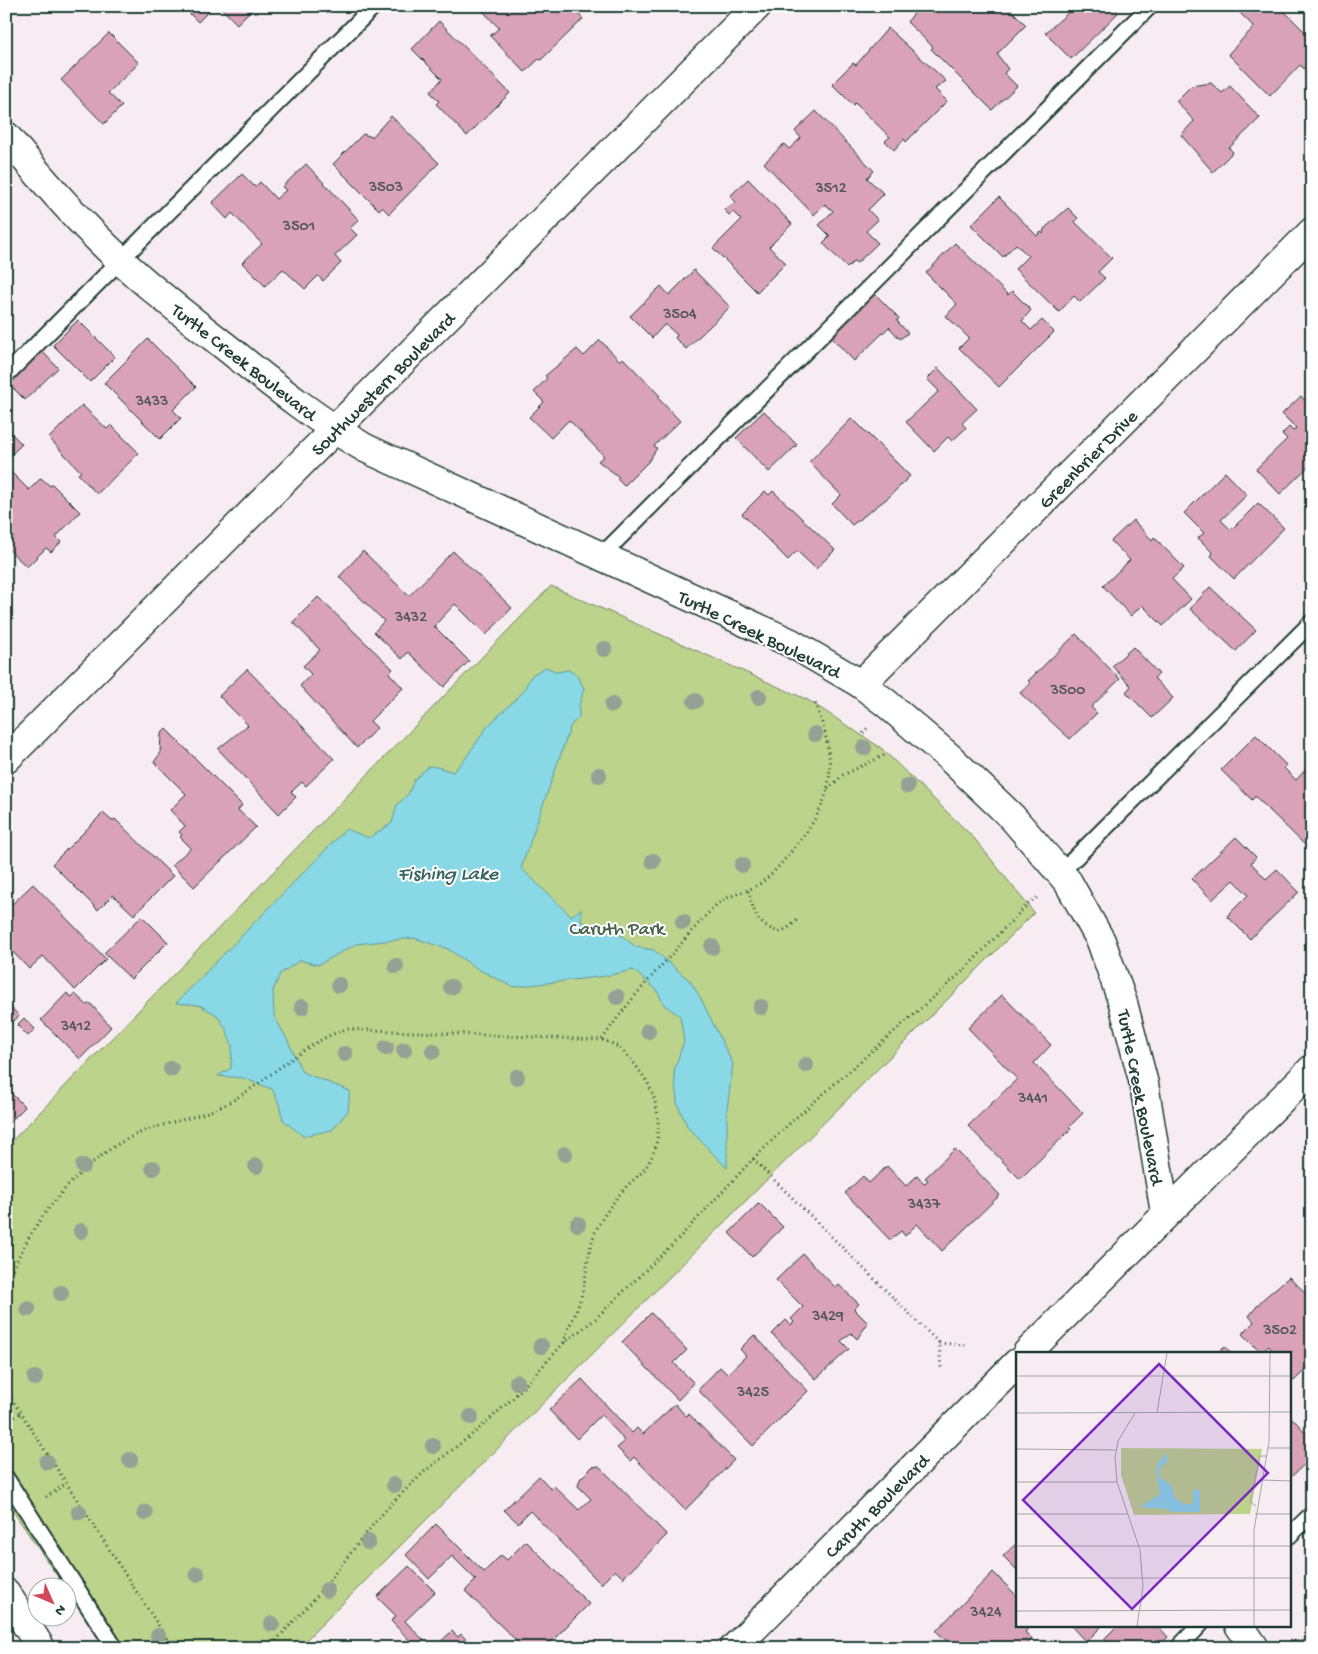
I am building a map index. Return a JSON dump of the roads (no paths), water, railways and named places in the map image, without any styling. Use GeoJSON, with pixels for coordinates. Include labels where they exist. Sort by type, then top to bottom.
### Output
{"type":"FeatureCollection","features":[{"type":"Feature","properties":{"kind":"street","name":"Southwestern Boulevard"},"geometry":{"type":"LineString","coordinates":[[6,759],[757,6]]}},
{"type":"Feature","properties":{"kind":"street","name":"Turtle Creek Boulevard"},"geometry":{"type":"LineString","coordinates":[[6,136],[64,205],[120,260],[299,406],[335,430],[365,448],[791,643],[861,684],[949,757],[1005,810],[1054,882],[1068,882],[1101,941],[1124,1002],[1144,1084],[1165,1213]]}},
{"type":"Feature","properties":{"kind":"street","name":"Greenbrier Drive"},"geometry":{"type":"LineString","coordinates":[[861,684],[1312,232]]}},
{"type":"Feature","properties":{"kind":"street"},"geometry":{"type":"LineString","coordinates":[[1037,1349],[1165,1213],[1312,1069]]}},
{"type":"Feature","properties":{"kind":"street","name":"Caruth Boulevard"},"geometry":{"type":"LineString","coordinates":[[734,1648],[1016,1364]]}},
{"type":"Feature","properties":{"kind":"street"},"geometry":{"type":"LineString","coordinates":[[6,1593],[42,1648]]}},
{"type":"Feature","properties":{"kind":"street"},"geometry":{"type":"LineString","coordinates":[[1240,1626],[1255,1648]]}},
{"type":"Feature","properties":{"kind":"lane"},"geometry":{"type":"LineString","coordinates":[[6,374],[374,6]]}},
{"type":"Feature","properties":{"kind":"lane"},"geometry":{"type":"LineString","coordinates":[[601,556],[1150,6]]}},
{"type":"Feature","properties":{"kind":"lane"},"geometry":{"type":"LineString","coordinates":[[1054,882],[1312,622]]}},
{"type":"Feature","properties":{"kind":"lane"},"geometry":{"type":"LineString","coordinates":[[6,1478],[115,1648]]}},
{"type":"Feature","properties":{"kind":"lane"},"geometry":{"type":"LineString","coordinates":[[1290,1535],[1312,1514]]}},
{"type":"Feature","properties":{"kind":"lane"},"geometry":{"type":"LineString","coordinates":[[1178,1648],[1199,1626]]}},
{"type":"Feature","properties":{"kind":"water","name":"Fishing Lake"},"geometry":{"type":"Polygon","coordinates":[[[546,667],[557,672],[569,670],[577,676],[584,688],[579,706],[579,717],[571,725],[521,868],[571,916],[581,909],[581,921],[589,928],[612,928],[636,947],[654,950],[690,981],[700,997],[733,1064],[727,1109],[727,1168],[688,1128],[677,1103],[674,1071],[684,1041],[680,1016],[664,1005],[657,990],[633,970],[606,976],[513,987],[476,968],[448,949],[414,938],[356,944],[318,965],[300,960],[280,974],[273,991],[274,1016],[302,1072],[350,1091],[348,1111],[332,1130],[303,1136],[283,1120],[278,1101],[272,1089],[243,1078],[218,1076],[231,1068],[232,1046],[226,1029],[217,1015],[199,1005],[176,1003],[346,829],[369,838],[392,823],[397,805],[409,793],[414,780],[429,766],[453,772],[465,759],[487,727],[522,693],[532,675],[546,667]]]}},
{"type":"Feature","properties":{"kind":"park label","name":"Caruth Park"},"geometry":{"type":"Point","coordinates":[617,927]}}]}
